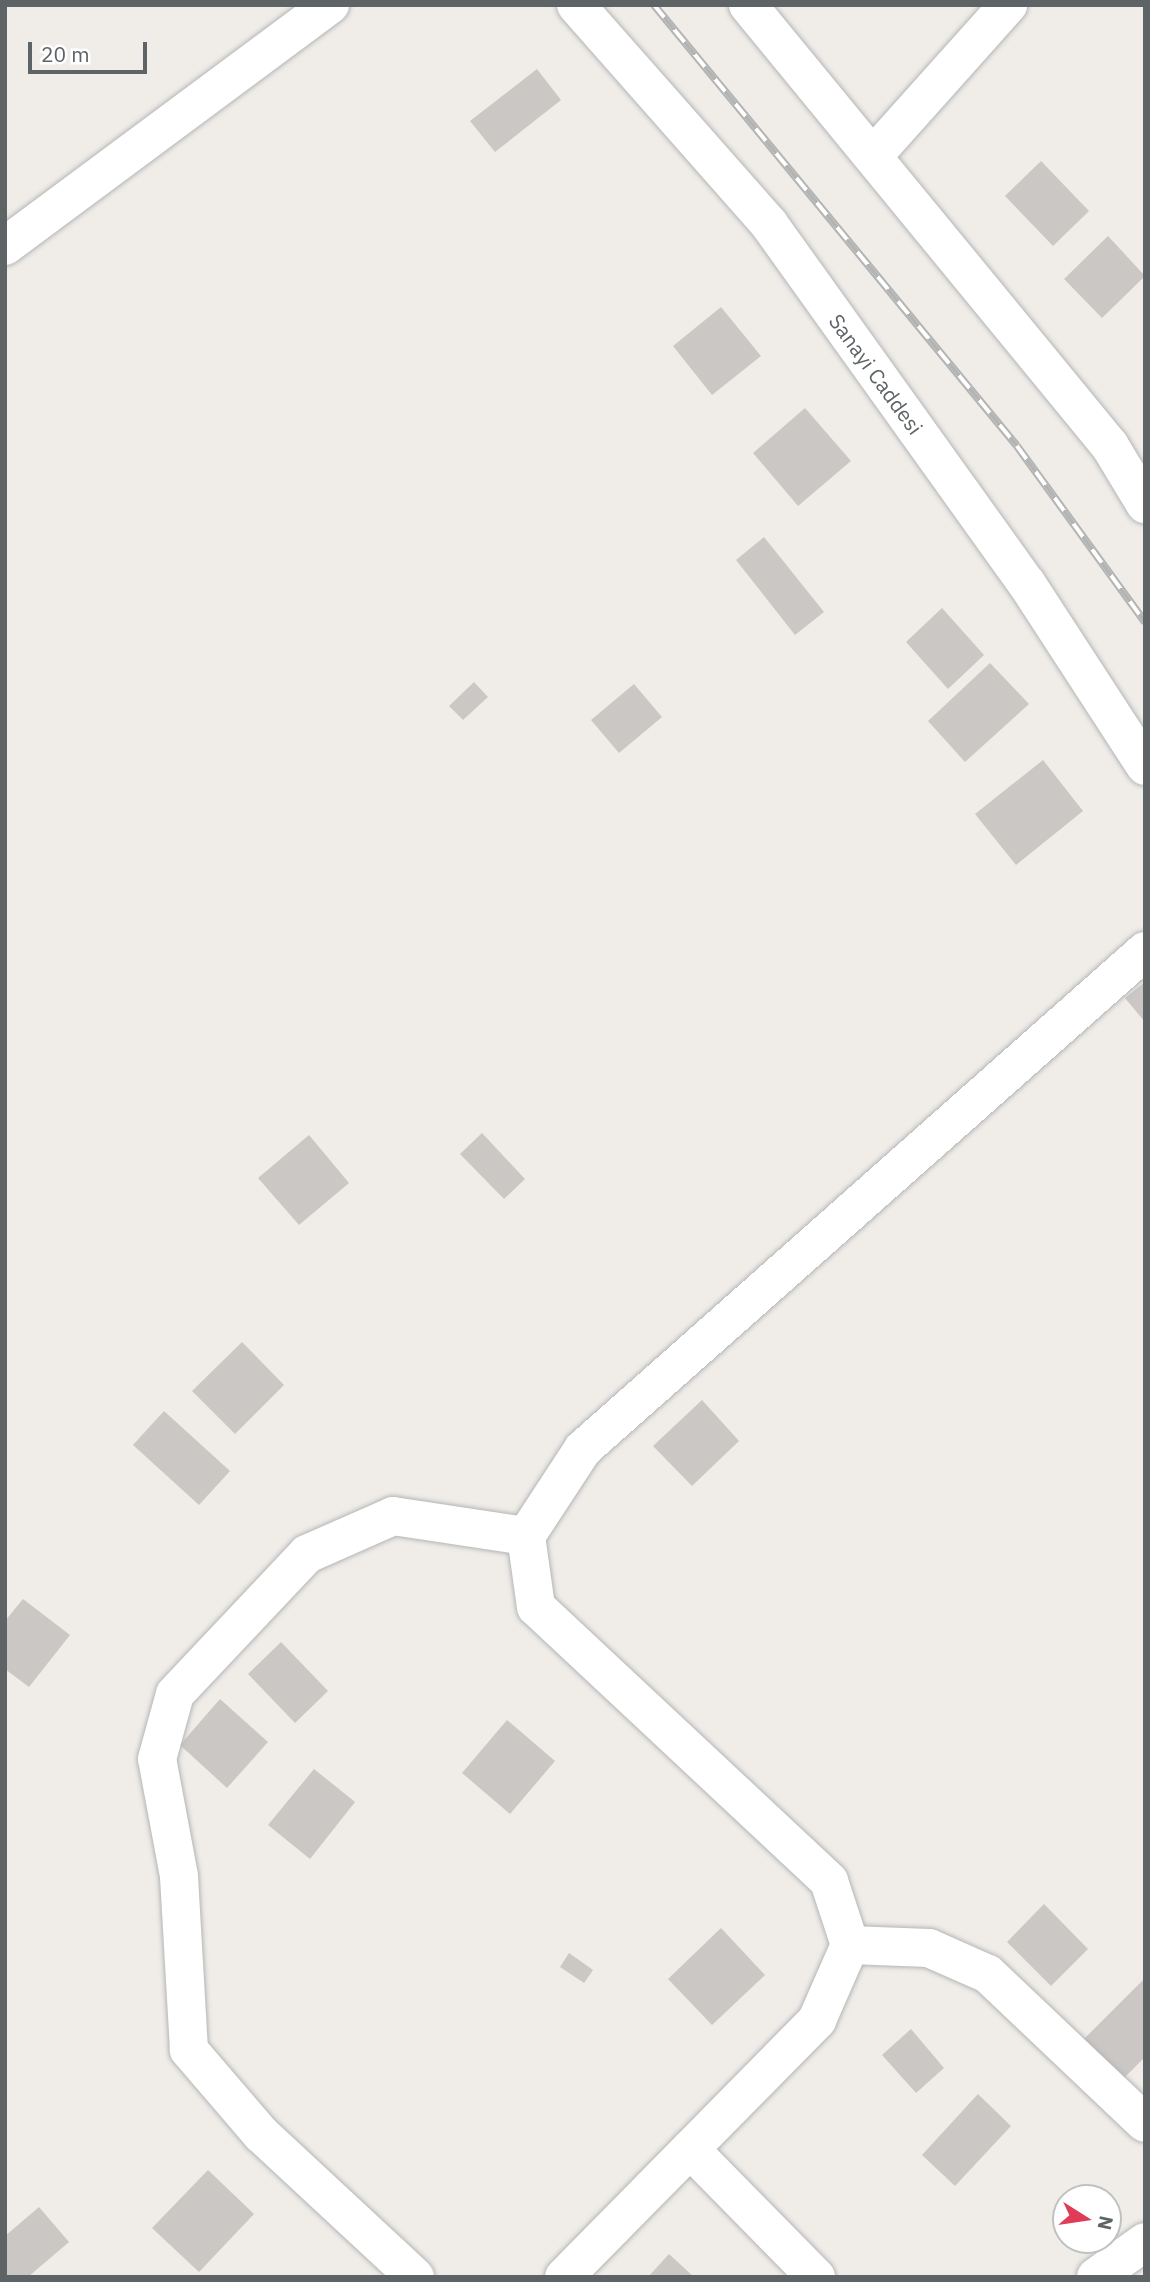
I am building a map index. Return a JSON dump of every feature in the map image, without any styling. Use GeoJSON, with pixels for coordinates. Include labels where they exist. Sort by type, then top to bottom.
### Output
{"type":"FeatureCollection","features":[{"type":"Feature","properties":{"kind":"street"},"geometry":{"type":"LineString","coordinates":[[5,246],[330,5]]}},
{"type":"Feature","properties":{"kind":"street","name":"Sanayi Caddesi"},"geometry":{"type":"LineString","coordinates":[[576,5],[769,224],[1027,584],[1145,766]]}},
{"type":"Feature","properties":{"kind":"street"},"geometry":{"type":"LineString","coordinates":[[748,5],[1111,446],[1145,504]]}},
{"type":"Feature","properties":{"kind":"street"},"geometry":{"type":"LineString","coordinates":[[873,156],[1008,5]]}},
{"type":"Feature","properties":{"kind":"street"},"geometry":{"type":"LineString","coordinates":[[564,2277],[817,2020],[850,1945],[829,1881],[536,1607],[526,1536],[583,1449],[1145,951]]}},
{"type":"Feature","properties":{"kind":"street"},"geometry":{"type":"LineString","coordinates":[[415,2277],[261,2134],[189,2050],[179,1876],[157,1759],[175,1694],[307,1554],[393,1517],[526,1536]]}},
{"type":"Feature","properties":{"kind":"street"},"geometry":{"type":"LineString","coordinates":[[850,1945],[929,1948],[988,1974],[1145,2123]]}},
{"type":"Feature","properties":{"kind":"street"},"geometry":{"type":"LineString","coordinates":[[690,2148],[816,2277]]}},
{"type":"Feature","properties":{"kind":"street"},"geometry":{"type":"LineString","coordinates":[[1096,2277],[1145,2242]]}},
{"type":"Feature","properties":{"kind":"building"},"geometry":{"type":"Polygon","coordinates":[[[537,69],[561,100],[495,152],[470,121],[537,69]]]}},
{"type":"Feature","properties":{"kind":"building"},"geometry":{"type":"Polygon","coordinates":[[[1041,161],[1089,211],[1053,246],[1005,196],[1041,161]]]}},
{"type":"Feature","properties":{"kind":"building"},"geometry":{"type":"Polygon","coordinates":[[[1108,236],[1145,276],[1102,318],[1064,279],[1108,236]]]}},
{"type":"Feature","properties":{"kind":"building"},"geometry":{"type":"Polygon","coordinates":[[[721,307],[761,356],[712,395],[673,346],[721,307]]]}},
{"type":"Feature","properties":{"kind":"building"},"geometry":{"type":"Polygon","coordinates":[[[805,408],[851,461],[798,506],[753,453],[805,408]]]}},
{"type":"Feature","properties":{"kind":"building"},"geometry":{"type":"Polygon","coordinates":[[[764,537],[824,612],[795,635],[736,560],[764,537]]]}},
{"type":"Feature","properties":{"kind":"building"},"geometry":{"type":"Polygon","coordinates":[[[942,608],[984,655],[948,689],[906,642],[942,608]]]}},
{"type":"Feature","properties":{"kind":"building"},"geometry":{"type":"Polygon","coordinates":[[[990,663],[1029,704],[965,762],[928,721],[990,663]]]}},
{"type":"Feature","properties":{"kind":"building"},"geometry":{"type":"Polygon","coordinates":[[[474,682],[488,697],[463,720],[449,706],[474,682]]]}},
{"type":"Feature","properties":{"kind":"building"},"geometry":{"type":"Polygon","coordinates":[[[634,684],[662,717],[619,753],[591,720],[634,684]]]}},
{"type":"Feature","properties":{"kind":"building"},"geometry":{"type":"Polygon","coordinates":[[[1043,760],[1083,811],[1016,865],[975,814],[1043,760]]]}},
{"type":"Feature","properties":{"kind":"building"},"geometry":{"type":"Polygon","coordinates":[[[1145,982],[1145,1022],[1125,998],[1145,982]]]}},
{"type":"Feature","properties":{"kind":"building"},"geometry":{"type":"Polygon","coordinates":[[[482,1133],[525,1179],[504,1199],[460,1154],[482,1133]]]}},
{"type":"Feature","properties":{"kind":"building"},"geometry":{"type":"Polygon","coordinates":[[[309,1135],[349,1183],[299,1225],[258,1178],[309,1135]]]}},
{"type":"Feature","properties":{"kind":"building"},"geometry":{"type":"Polygon","coordinates":[[[242,1342],[284,1385],[235,1434],[192,1391],[242,1342]]]}},
{"type":"Feature","properties":{"kind":"building"},"geometry":{"type":"Polygon","coordinates":[[[702,1400],[739,1441],[692,1486],[653,1446],[702,1400]]]}},
{"type":"Feature","properties":{"kind":"building"},"geometry":{"type":"Polygon","coordinates":[[[164,1411],[230,1471],[199,1505],[133,1445],[164,1411]]]}},
{"type":"Feature","properties":{"kind":"building"},"geometry":{"type":"Polygon","coordinates":[[[23,1599],[70,1635],[29,1687],[5,1669],[5,1621],[23,1599]]]}},
{"type":"Feature","properties":{"kind":"building"},"geometry":{"type":"Polygon","coordinates":[[[281,1642],[328,1691],[295,1723],[248,1674],[281,1642]]]}},
{"type":"Feature","properties":{"kind":"building"},"geometry":{"type":"Polygon","coordinates":[[[220,1699],[268,1742],[227,1788],[180,1745],[220,1699]]]}},
{"type":"Feature","properties":{"kind":"building"},"geometry":{"type":"Polygon","coordinates":[[[507,1720],[555,1761],[510,1814],[462,1773],[507,1720]]]}},
{"type":"Feature","properties":{"kind":"building"},"geometry":{"type":"Polygon","coordinates":[[[314,1769],[355,1802],[310,1859],[268,1825],[314,1769]]]}},
{"type":"Feature","properties":{"kind":"building"},"geometry":{"type":"Polygon","coordinates":[[[1044,1904],[1088,1949],[1051,1986],[1007,1942],[1044,1904]]]}},
{"type":"Feature","properties":{"kind":"building"},"geometry":{"type":"Polygon","coordinates":[[[721,1928],[765,1975],[712,2025],[668,1979],[721,1928]]]}},
{"type":"Feature","properties":{"kind":"building"},"geometry":{"type":"Polygon","coordinates":[[[569,1953],[593,1970],[584,1983],[560,1967],[569,1953]]]}},
{"type":"Feature","properties":{"kind":"building"},"geometry":{"type":"Polygon","coordinates":[[[1145,1978],[1145,2057],[1123,2079],[1084,2039],[1145,1978]]]}},
{"type":"Feature","properties":{"kind":"building"},"geometry":{"type":"Polygon","coordinates":[[[911,2029],[944,2068],[916,2093],[882,2055],[911,2029]]]}},
{"type":"Feature","properties":{"kind":"building"},"geometry":{"type":"Polygon","coordinates":[[[978,2094],[1011,2126],[955,2186],[922,2155],[978,2094]]]}},
{"type":"Feature","properties":{"kind":"building"},"geometry":{"type":"Polygon","coordinates":[[[208,2170],[254,2214],[199,2272],[152,2228],[208,2170]]]}},
{"type":"Feature","properties":{"kind":"building"},"geometry":{"type":"Polygon","coordinates":[[[39,2207],[69,2242],[28,2277],[5,2277],[5,2236],[39,2207]]]}},
{"type":"Feature","properties":{"kind":"building"},"geometry":{"type":"Polygon","coordinates":[[[669,2254],[694,2277],[648,2277],[669,2254]]]}},
{"type":"Feature","properties":{"kind":"railway"},"geometry":{"type":"LineString","coordinates":[[654,5],[1017,446],[1145,622]]}}]}
